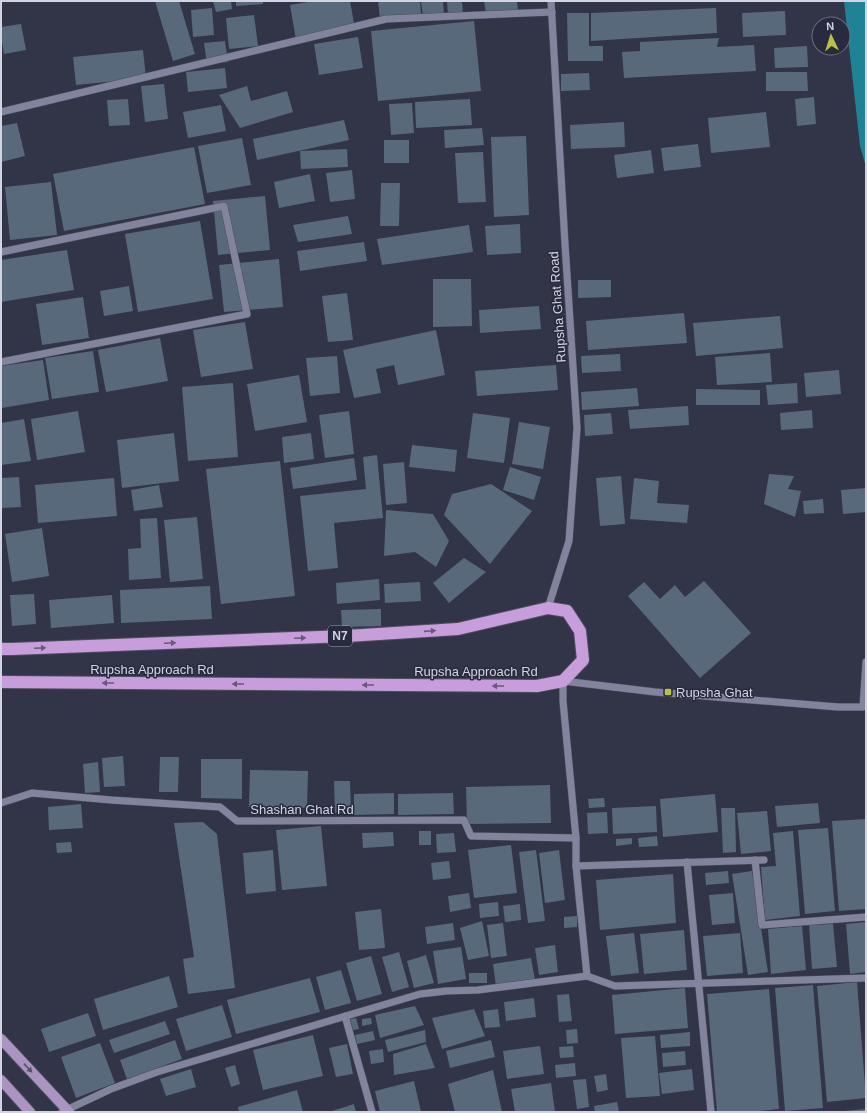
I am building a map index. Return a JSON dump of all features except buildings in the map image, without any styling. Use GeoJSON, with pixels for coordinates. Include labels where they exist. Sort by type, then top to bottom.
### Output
{"type":"FeatureCollection","features":[{"type":"Feature","properties":{"kind":"highway","name":"Rupsha Approach Rd"},"geometry":{"type":"LineString","coordinates":[[1,649],[339,636],[458,629],[548,608],[567,611],[580,631],[583,660],[563,681],[537,686],[1,682]]}},
{"type":"Feature","properties":{"kind":"main road"},"geometry":{"type":"LineString","coordinates":[[1,1040],[66,1111]]}},
{"type":"Feature","properties":{"kind":"main road"},"geometry":{"type":"LineString","coordinates":[[1,1080],[30,1112]]}},
{"type":"Feature","properties":{"kind":"street","name":"Rupsha Ghat Road"},"geometry":{"type":"LineString","coordinates":[[548,608],[569,541],[577,428],[551,1]]}},
{"type":"Feature","properties":{"kind":"street"},"geometry":{"type":"LineString","coordinates":[[1,112],[386,18],[552,12]]}},
{"type":"Feature","properties":{"kind":"street"},"geometry":{"type":"LineString","coordinates":[[1,252],[224,206],[247,314],[1,362]]}},
{"type":"Feature","properties":{"kind":"street"},"geometry":{"type":"LineString","coordinates":[[587,976],[576,866],[576,838],[562,700],[563,681],[655,692],[838,707],[863,707],[866,662]]}},
{"type":"Feature","properties":{"kind":"street","name":"Shashan Ghat Rd"},"geometry":{"type":"LineString","coordinates":[[1,803],[32,793],[220,807],[237,821],[464,820],[471,836],[576,838]]}},
{"type":"Feature","properties":{"kind":"street"},"geometry":{"type":"LineString","coordinates":[[755,860],[762,925],[866,917]]}},
{"type":"Feature","properties":{"kind":"street"},"geometry":{"type":"LineString","coordinates":[[576,866],[764,860]]}},
{"type":"Feature","properties":{"kind":"street"},"geometry":{"type":"LineString","coordinates":[[687,862],[711,1112]]}},
{"type":"Feature","properties":{"kind":"street"},"geometry":{"type":"LineString","coordinates":[[66,1111],[111,1089],[157,1072],[420,994],[446,991],[478,990],[587,976],[615,986],[866,978]]}},
{"type":"Feature","properties":{"kind":"street"},"geometry":{"type":"LineString","coordinates":[[345,1016],[372,1112]]}},
{"type":"Feature","properties":{"kind":"water"},"geometry":{"type":"Polygon","coordinates":[[[844,1],[866,1],[866,167],[860,146],[850,56],[851,16],[846,16],[844,1]]]}},
{"type":"Feature","properties":{"kind":"place","name":"Rupsha Ghat"},"geometry":{"type":"Point","coordinates":[668,692]}}]}
